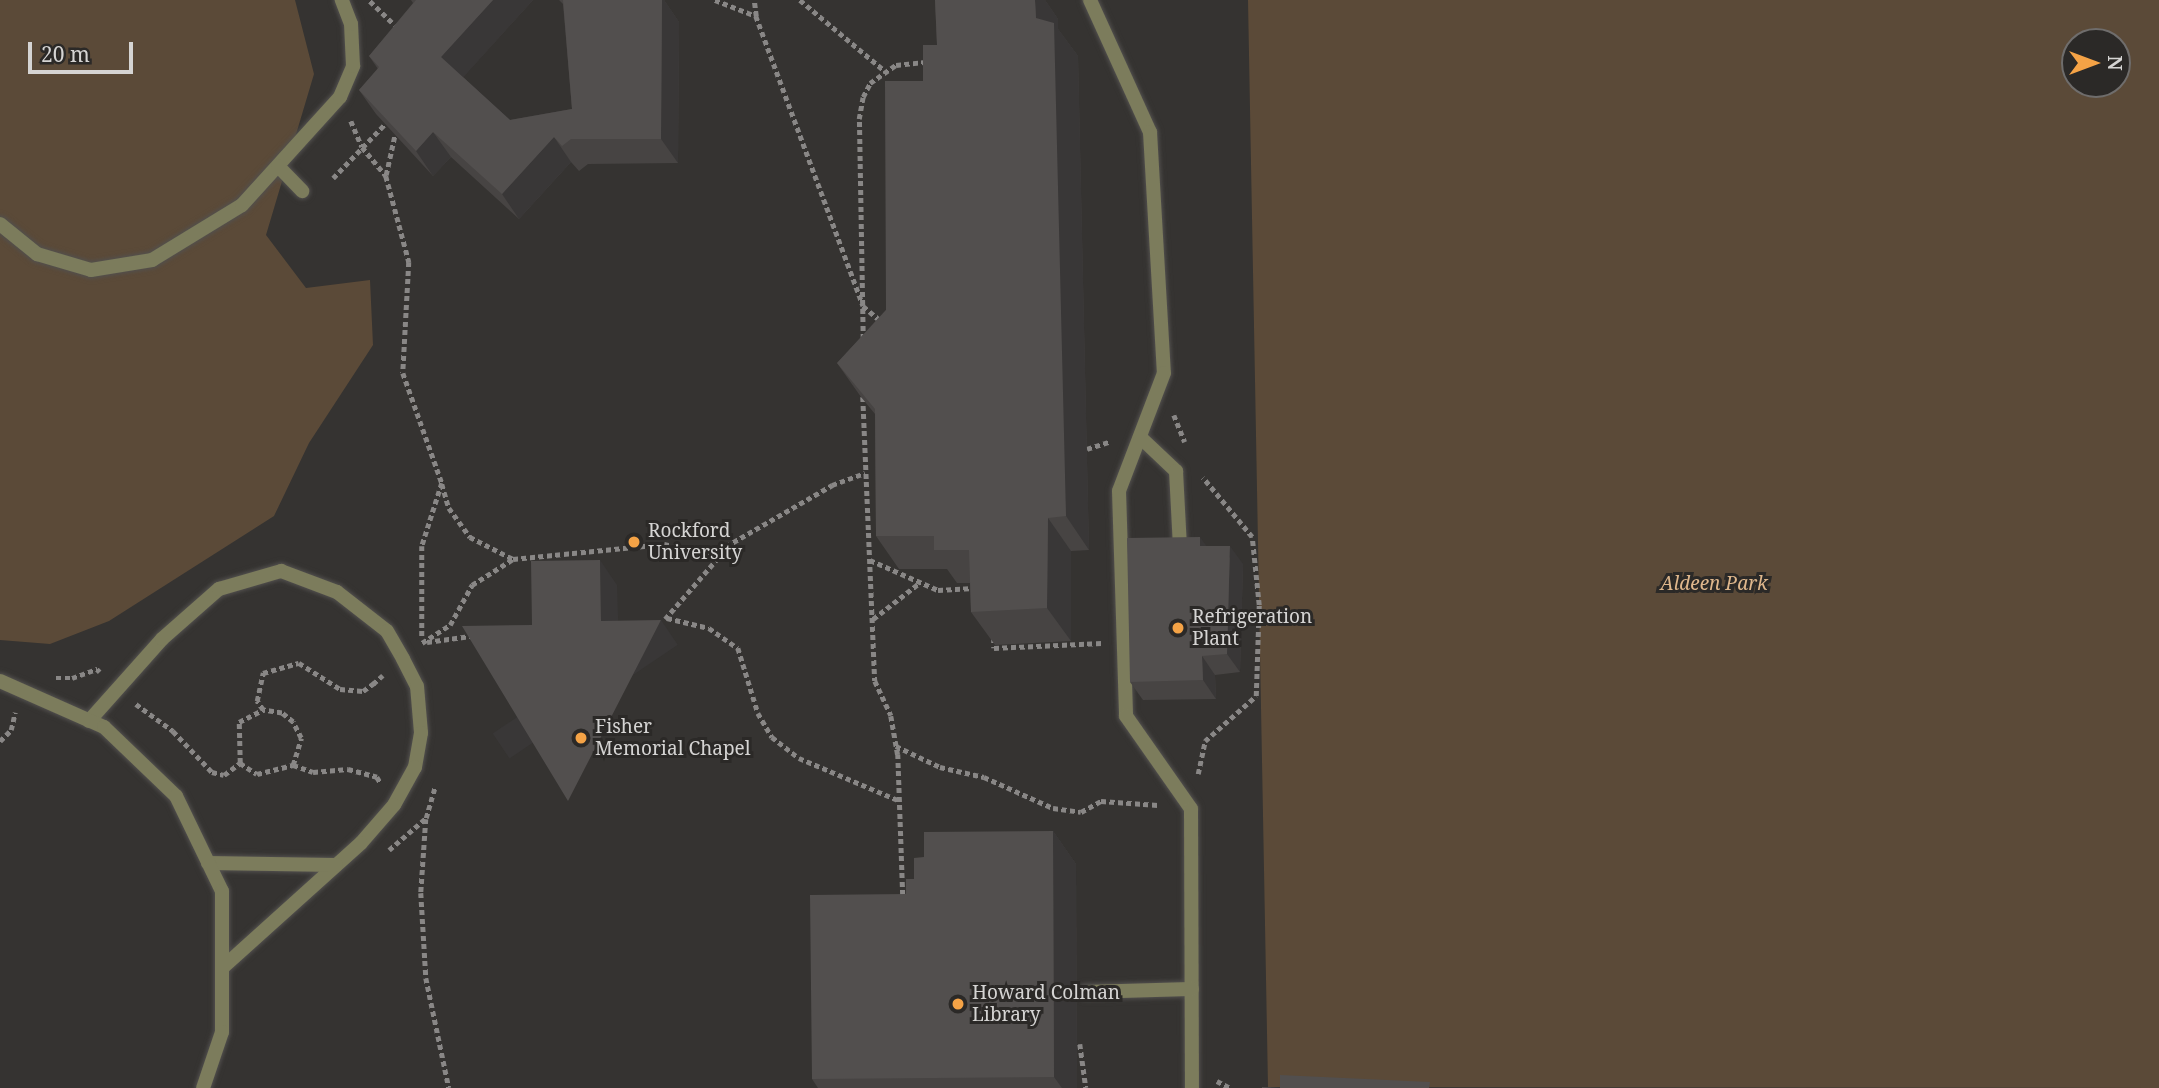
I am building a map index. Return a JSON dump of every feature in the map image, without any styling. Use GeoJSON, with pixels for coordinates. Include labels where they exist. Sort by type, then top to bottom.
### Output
{"type":"FeatureCollection","features":[{"type":"Feature","properties":{"kind":"street"},"geometry":{"type":"LineString","coordinates":[[0,224],[37,254],[91,270],[152,260],[242,205],[340,97],[353,65],[351,24],[342,0]]}},
{"type":"Feature","properties":{"kind":"street"},"geometry":{"type":"LineString","coordinates":[[1090,0],[1150,132],[1164,373],[1119,491],[1126,716],[1191,809],[1192,1088]]}},
{"type":"Feature","properties":{"kind":"street"},"geometry":{"type":"LineString","coordinates":[[278,166],[302,191]]}},
{"type":"Feature","properties":{"kind":"street"},"geometry":{"type":"LineString","coordinates":[[1140,437],[1176,471],[1180,547]]}},
{"type":"Feature","properties":{"kind":"street"},"geometry":{"type":"LineString","coordinates":[[89,721],[162,639],[219,589],[281,571],[337,592],[387,631],[416,685],[421,733],[415,766],[394,805],[336,865],[222,968]]}},
{"type":"Feature","properties":{"kind":"street"},"geometry":{"type":"LineString","coordinates":[[0,681],[104,727],[176,796],[222,891],[222,1032],[203,1088]]}},
{"type":"Feature","properties":{"kind":"street"},"geometry":{"type":"LineString","coordinates":[[208,863],[336,865]]}},
{"type":"Feature","properties":{"kind":"street"},"geometry":{"type":"LineString","coordinates":[[1084,992],[1192,989]]}},
{"type":"Feature","properties":{"kind":"path"},"geometry":{"type":"LineString","coordinates":[[370,0],[402,32]]}},
{"type":"Feature","properties":{"kind":"path"},"geometry":{"type":"LineString","coordinates":[[715,0],[756,16]]}},
{"type":"Feature","properties":{"kind":"path"},"geometry":{"type":"LineString","coordinates":[[754,0],[756,16],[863,306],[891,328]]}},
{"type":"Feature","properties":{"kind":"path"},"geometry":{"type":"LineString","coordinates":[[800,0],[886,72]]}},
{"type":"Feature","properties":{"kind":"path"},"geometry":{"type":"LineString","coordinates":[[863,344],[859,119],[870,83],[896,65],[930,61]]}},
{"type":"Feature","properties":{"kind":"path"},"geometry":{"type":"LineString","coordinates":[[333,178],[385,124]]}},
{"type":"Feature","properties":{"kind":"path"},"geometry":{"type":"LineString","coordinates":[[386,176],[395,134]]}},
{"type":"Feature","properties":{"kind":"path"},"geometry":{"type":"LineString","coordinates":[[362,147],[386,176],[409,262],[402,373],[449,508],[470,537],[513,559]]}},
{"type":"Feature","properties":{"kind":"path"},"geometry":{"type":"LineString","coordinates":[[1164,373],[1177,426],[1188,448]]}},
{"type":"Feature","properties":{"kind":"path"},"geometry":{"type":"LineString","coordinates":[[863,385],[874,681],[891,716],[896,746],[903,903]]}},
{"type":"Feature","properties":{"kind":"path"},"geometry":{"type":"LineString","coordinates":[[896,746],[940,766],[984,776],[1053,808],[1081,812],[1101,801],[1191,809],[1205,741],[1256,696],[1259,605],[1252,537],[1209,490],[1198,469]]}},
{"type":"Feature","properties":{"kind":"path"},"geometry":{"type":"LineString","coordinates":[[423,642],[450,625],[472,586],[513,559],[664,544],[711,555],[725,550],[808,498],[865,473]]}},
{"type":"Feature","properties":{"kind":"path"},"geometry":{"type":"LineString","coordinates":[[426,652],[423,642],[422,547],[442,483]]}},
{"type":"Feature","properties":{"kind":"path"},"geometry":{"type":"LineString","coordinates":[[655,624],[667,618],[725,550]]}},
{"type":"Feature","properties":{"kind":"path"},"geometry":{"type":"LineString","coordinates":[[869,559],[919,584],[938,590],[977,588],[976,583]]}},
{"type":"Feature","properties":{"kind":"path"},"geometry":{"type":"LineString","coordinates":[[873,619],[919,584]]}},
{"type":"Feature","properties":{"kind":"path"},"geometry":{"type":"LineString","coordinates":[[667,618],[709,628],[738,648],[758,713],[772,737],[799,758],[898,800]]}},
{"type":"Feature","properties":{"kind":"path"},"geometry":{"type":"LineString","coordinates":[[412,631],[423,642]]}},
{"type":"Feature","properties":{"kind":"path"},"geometry":{"type":"LineString","coordinates":[[423,642],[482,635]]}},
{"type":"Feature","properties":{"kind":"path"},"geometry":{"type":"LineString","coordinates":[[993,635],[994,648],[1124,642]]}},
{"type":"Feature","properties":{"kind":"path"},"geometry":{"type":"LineString","coordinates":[[19,689],[33,677],[72,678],[97,669],[108,660]]}},
{"type":"Feature","properties":{"kind":"path"},"geometry":{"type":"LineString","coordinates":[[262,710],[257,701],[258,683],[263,673],[276,667],[299,663],[311,667],[332,685],[349,692],[363,691],[377,681]]}},
{"type":"Feature","properties":{"kind":"path"},"geometry":{"type":"LineString","coordinates":[[97,669],[117,690],[173,731],[212,772],[224,775],[240,763]]}},
{"type":"Feature","properties":{"kind":"path"},"geometry":{"type":"LineString","coordinates":[[240,763],[239,722],[262,710],[282,713],[293,722],[301,738],[293,765]]}},
{"type":"Feature","properties":{"kind":"path"},"geometry":{"type":"LineString","coordinates":[[240,763],[257,774],[293,765],[313,772],[366,773],[380,784]]}},
{"type":"Feature","properties":{"kind":"path"},"geometry":{"type":"LineString","coordinates":[[438,775],[426,818],[421,893],[426,978],[449,1088]]}},
{"type":"Feature","properties":{"kind":"path"},"geometry":{"type":"LineString","coordinates":[[387,851],[426,818]]}},
{"type":"Feature","properties":{"kind":"path"},"geometry":{"type":"LineString","coordinates":[[1080,1044],[1086,1088]]}},
{"type":"Feature","properties":{"kind":"green space"},"geometry":{"type":"Polygon","coordinates":[[[0,0],[295,0],[314,74],[266,235],[306,288],[370,280],[373,345],[309,443],[274,516],[109,621],[50,644],[0,640],[0,0]]]}},
{"type":"Feature","properties":{"kind":"green space","name":"Aldeen Park"},"geometry":{"type":"Polygon","coordinates":[[[1248,0],[2159,0],[2159,1088],[1268,1087],[1248,0]]]}},
{"type":"Feature","properties":{"kind":"building"},"geometry":{"type":"Polygon","coordinates":[[[416,0],[493,0],[441,57],[510,120],[572,109],[563,0],[662,0],[661,139],[571,139],[562,146],[554,137],[502,194],[433,132],[416,151],[359,90],[379,67],[369,56],[416,0]]]}},
{"type":"Feature","properties":{"kind":"building"},"geometry":{"type":"Polygon","coordinates":[[[935,0],[1035,0],[1036,18],[1054,23],[1066,516],[1048,518],[1047,608],[971,612],[969,550],[934,550],[934,536],[876,536],[875,409],[837,363],[886,310],[885,81],[923,81],[923,45],[937,45],[935,0]]]}},
{"type":"Feature","properties":{"kind":"building","name":"Refrigeration Plant"},"geometry":{"type":"Polygon","coordinates":[[[1200,537],[1200,546],[1230,546],[1227,654],[1202,656],[1203,680],[1130,682],[1127,538],[1200,537]]]}},
{"type":"Feature","properties":{"kind":"building","name":"Fisher Memorial Chapel"},"geometry":{"type":"Polygon","coordinates":[[[600,560],[601,621],[661,620],[568,801],[462,626],[532,625],[531,561],[600,560]]]}},
{"type":"Feature","properties":{"kind":"building"},"geometry":{"type":"Polygon","coordinates":[[[1053,831],[1054,1077],[812,1079],[810,895],[906,894],[906,879],[914,879],[914,858],[924,857],[924,832],[1053,831]]]}},
{"type":"Feature","properties":{"kind":"building"},"geometry":{"type":"Polygon","coordinates":[[[1280,1075],[1430,1082],[1429,1088],[1280,1088],[1280,1075]]]}},
{"type":"Feature","properties":{"kind":"place","name":"Rockford University"},"geometry":{"type":"Point","coordinates":[634,542]}},
{"type":"Feature","properties":{"kind":"place","name":"Refrigeration Plant"},"geometry":{"type":"Point","coordinates":[1178,628]}},
{"type":"Feature","properties":{"kind":"place","name":"Fisher Memorial Chapel"},"geometry":{"type":"Point","coordinates":[581,738]}},
{"type":"Feature","properties":{"kind":"place","name":"Howard Colman Library"},"geometry":{"type":"Point","coordinates":[958,1004]}}]}
